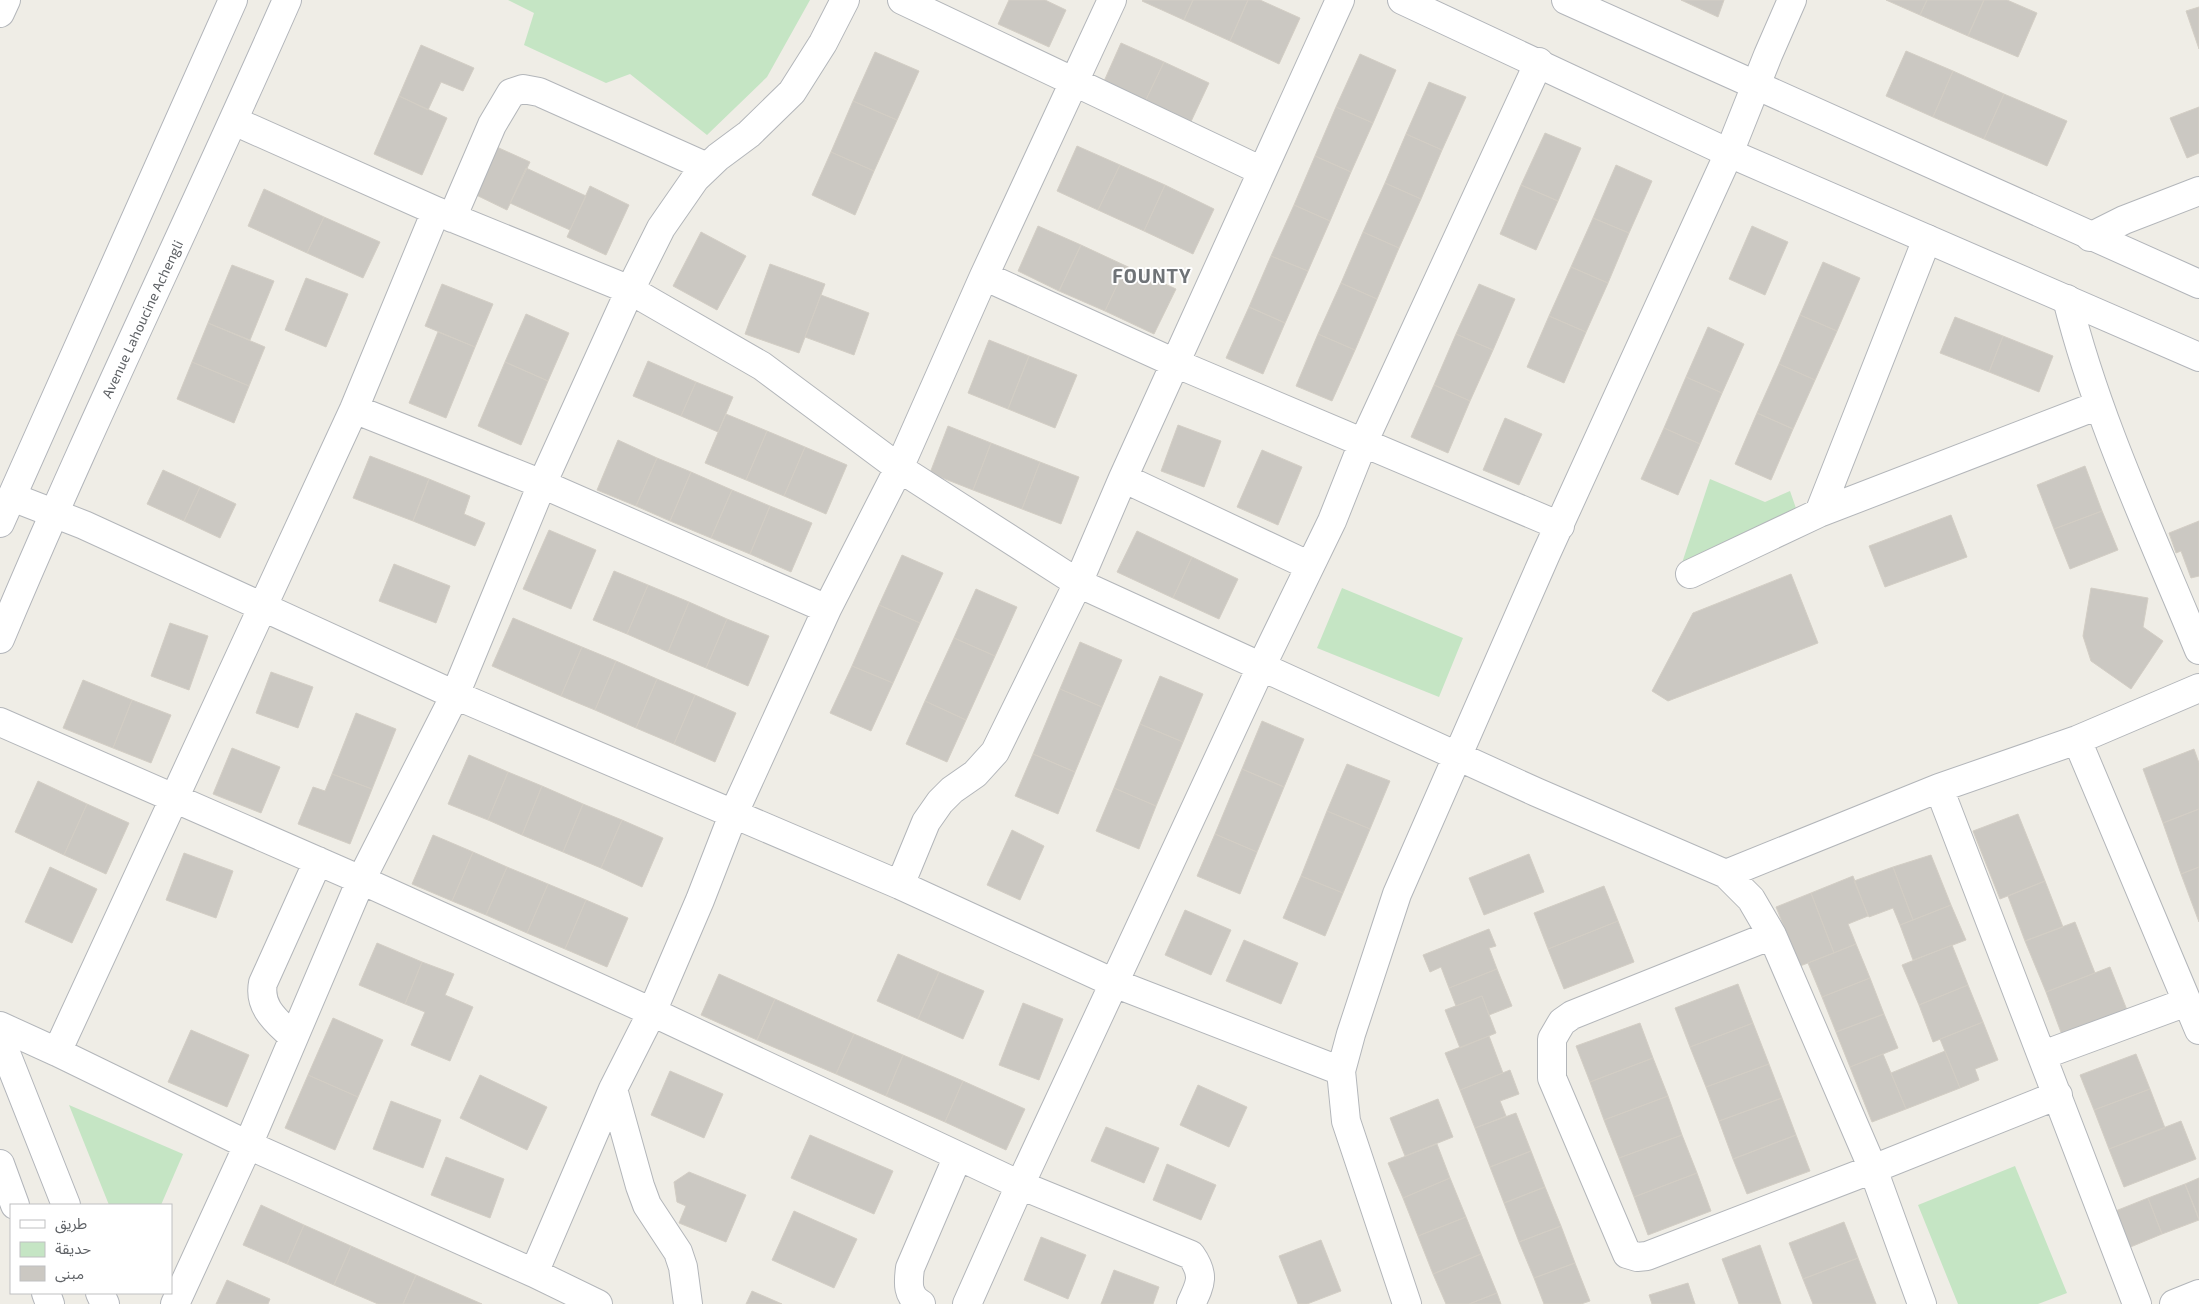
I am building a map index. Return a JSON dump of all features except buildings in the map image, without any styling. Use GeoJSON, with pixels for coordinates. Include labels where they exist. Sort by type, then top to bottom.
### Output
{"type":"FeatureCollection","features":[{"type":"Feature","properties":{"kind":"street"},"geometry":{"type":"LineString","coordinates":[[0,13],[6,0]]}},
{"type":"Feature","properties":{"kind":"street"},"geometry":{"type":"LineString","coordinates":[[0,524],[233,0]]}},
{"type":"Feature","properties":{"kind":"street","name":"Avenue Lahoucine Achengli"},"geometry":{"type":"LineString","coordinates":[[0,639],[52,514],[234,121],[287,0]]}},
{"type":"Feature","properties":{"kind":"street"},"geometry":{"type":"LineString","coordinates":[[175,1304],[248,1145],[361,880],[455,695],[542,484],[630,290],[661,228],[695,179],[749,134],[792,92],[823,43],[845,0]]}},
{"type":"Feature","properties":{"kind":"street"},"geometry":{"type":"LineString","coordinates":[[902,0],[1262,171]]}},
{"type":"Feature","properties":{"kind":"street"},"geometry":{"type":"LineString","coordinates":[[534,1273],[613,1089],[652,1012],[700,900],[732,815],[826,610],[899,468],[984,276],[1112,0]]}},
{"type":"Feature","properties":{"kind":"street"},"geometry":{"type":"LineString","coordinates":[[900,885],[926,822],[940,802],[952,790],[975,774],[995,752],[1078,583],[1174,363],[1340,0]]}},
{"type":"Feature","properties":{"kind":"street"},"geometry":{"type":"LineString","coordinates":[[1402,0],[1539,62],[1730,153],[2199,357]]}},
{"type":"Feature","properties":{"kind":"street"},"geometry":{"type":"LineString","coordinates":[[1566,0],[2199,284]]}},
{"type":"Feature","properties":{"kind":"street"},"geometry":{"type":"LineString","coordinates":[[1407,1304],[1346,1121],[1341,1071],[1397,894],[1546,554],[1730,153],[1792,0]]}},
{"type":"Feature","properties":{"kind":"street"},"geometry":{"type":"LineString","coordinates":[[967,1304],[1114,983],[1332,521],[1363,443],[1539,62]]}},
{"type":"Feature","properties":{"kind":"street"},"geometry":{"type":"LineString","coordinates":[[57,1052],[444,214],[510,93],[523,88],[540,92],[707,168]]}},
{"type":"Feature","properties":{"kind":"street"},"geometry":{"type":"LineString","coordinates":[[234,121],[444,214],[630,290],[762,366],[899,468],[1078,583],[1536,792],[1726,874],[1751,899],[1772,935],[1873,1169],[1922,1304]]}},
{"type":"Feature","properties":{"kind":"street"},"geometry":{"type":"LineString","coordinates":[[2090,236],[2124,220],[2199,192]]}},
{"type":"Feature","properties":{"kind":"street"},"geometry":{"type":"LineString","coordinates":[[1819,513],[1927,239]]}},
{"type":"Feature","properties":{"kind":"street"},"geometry":{"type":"LineString","coordinates":[[984,276],[1174,363],[1560,526]]}},
{"type":"Feature","properties":{"kind":"street"},"geometry":{"type":"LineString","coordinates":[[2067,299],[2099,405],[2199,650]]}},
{"type":"Feature","properties":{"kind":"street"},"geometry":{"type":"LineString","coordinates":[[1690,574],[1819,513],[2099,405]]}},
{"type":"Feature","properties":{"kind":"street"},"geometry":{"type":"LineString","coordinates":[[354,409],[542,484],[826,610]]}},
{"type":"Feature","properties":{"kind":"street"},"geometry":{"type":"LineString","coordinates":[[1123,478],[1310,566]]}},
{"type":"Feature","properties":{"kind":"street"},"geometry":{"type":"LineString","coordinates":[[12,496],[52,514],[84,525],[455,695],[732,815],[900,885],[1114,983],[1341,1071]]}},
{"type":"Feature","properties":{"kind":"street"},"geometry":{"type":"LineString","coordinates":[[1726,874],[1939,788],[2077,740],[2199,688]]}},
{"type":"Feature","properties":{"kind":"street"},"geometry":{"type":"LineString","coordinates":[[0,722],[361,880],[652,1012],[1020,1185],[1191,1256],[1200,1268],[1200,1284],[1191,1304]]}},
{"type":"Feature","properties":{"kind":"street"},"geometry":{"type":"LineString","coordinates":[[2077,740],[2199,1030]]}},
{"type":"Feature","properties":{"kind":"street"},"geometry":{"type":"LineString","coordinates":[[1939,788],[2137,1304]]}},
{"type":"Feature","properties":{"kind":"street"},"geometry":{"type":"LineString","coordinates":[[293,1038],[272,1017],[261,993],[262,984],[318,861]]}},
{"type":"Feature","properties":{"kind":"street"},"geometry":{"type":"LineString","coordinates":[[1772,935],[1572,1015],[1562,1022],[1552,1039],[1552,1078],[1627,1254],[1637,1257],[1647,1256],[2058,1095]]}},
{"type":"Feature","properties":{"kind":"street"},"geometry":{"type":"LineString","coordinates":[[2043,1055],[2187,1002]]}},
{"type":"Feature","properties":{"kind":"street"},"geometry":{"type":"LineString","coordinates":[[0,1026],[248,1145],[534,1273],[598,1304]]}},
{"type":"Feature","properties":{"kind":"street"},"geometry":{"type":"LineString","coordinates":[[0,1038],[66,1204]]}},
{"type":"Feature","properties":{"kind":"street"},"geometry":{"type":"LineString","coordinates":[[613,1089],[645,1199],[665,1235],[678,1252],[684,1267],[688,1304]]}},
{"type":"Feature","properties":{"kind":"street"},"geometry":{"type":"LineString","coordinates":[[922,1304],[917,1301],[909,1289],[910,1268],[958,1156]]}},
{"type":"Feature","properties":{"kind":"street"},"geometry":{"type":"LineString","coordinates":[[0,1164],[15,1204]]}},
{"type":"Feature","properties":{"kind":"street"},"geometry":{"type":"LineString","coordinates":[[2174,1304],[2199,1294]]}},
{"type":"Feature","properties":{"kind":"green space"},"geometry":{"type":"Polygon","coordinates":[[[508,0],[810,0],[767,77],[707,135],[630,74],[606,83],[524,45],[534,13],[508,0]]]}},
{"type":"Feature","properties":{"kind":"green space"},"geometry":{"type":"Polygon","coordinates":[[[1710,479],[1765,502],[1790,491],[1798,514],[1679,572],[1710,479]]]}},
{"type":"Feature","properties":{"kind":"green space"},"geometry":{"type":"Polygon","coordinates":[[[1342,588],[1463,638],[1439,697],[1317,648],[1342,588]]]}},
{"type":"Feature","properties":{"kind":"green space"},"geometry":{"type":"Polygon","coordinates":[[[69,1105],[183,1154],[161,1204],[109,1204],[69,1105]]]}},
{"type":"Feature","properties":{"kind":"green space"},"geometry":{"type":"Polygon","coordinates":[[[2015,1166],[2067,1293],[2038,1304],[1958,1304],[1918,1205],[2015,1166]]]}},
{"type":"Feature","properties":{"kind":"district","name":"FOUNTY"},"geometry":{"type":"Point","coordinates":[1152,275]}}]}
